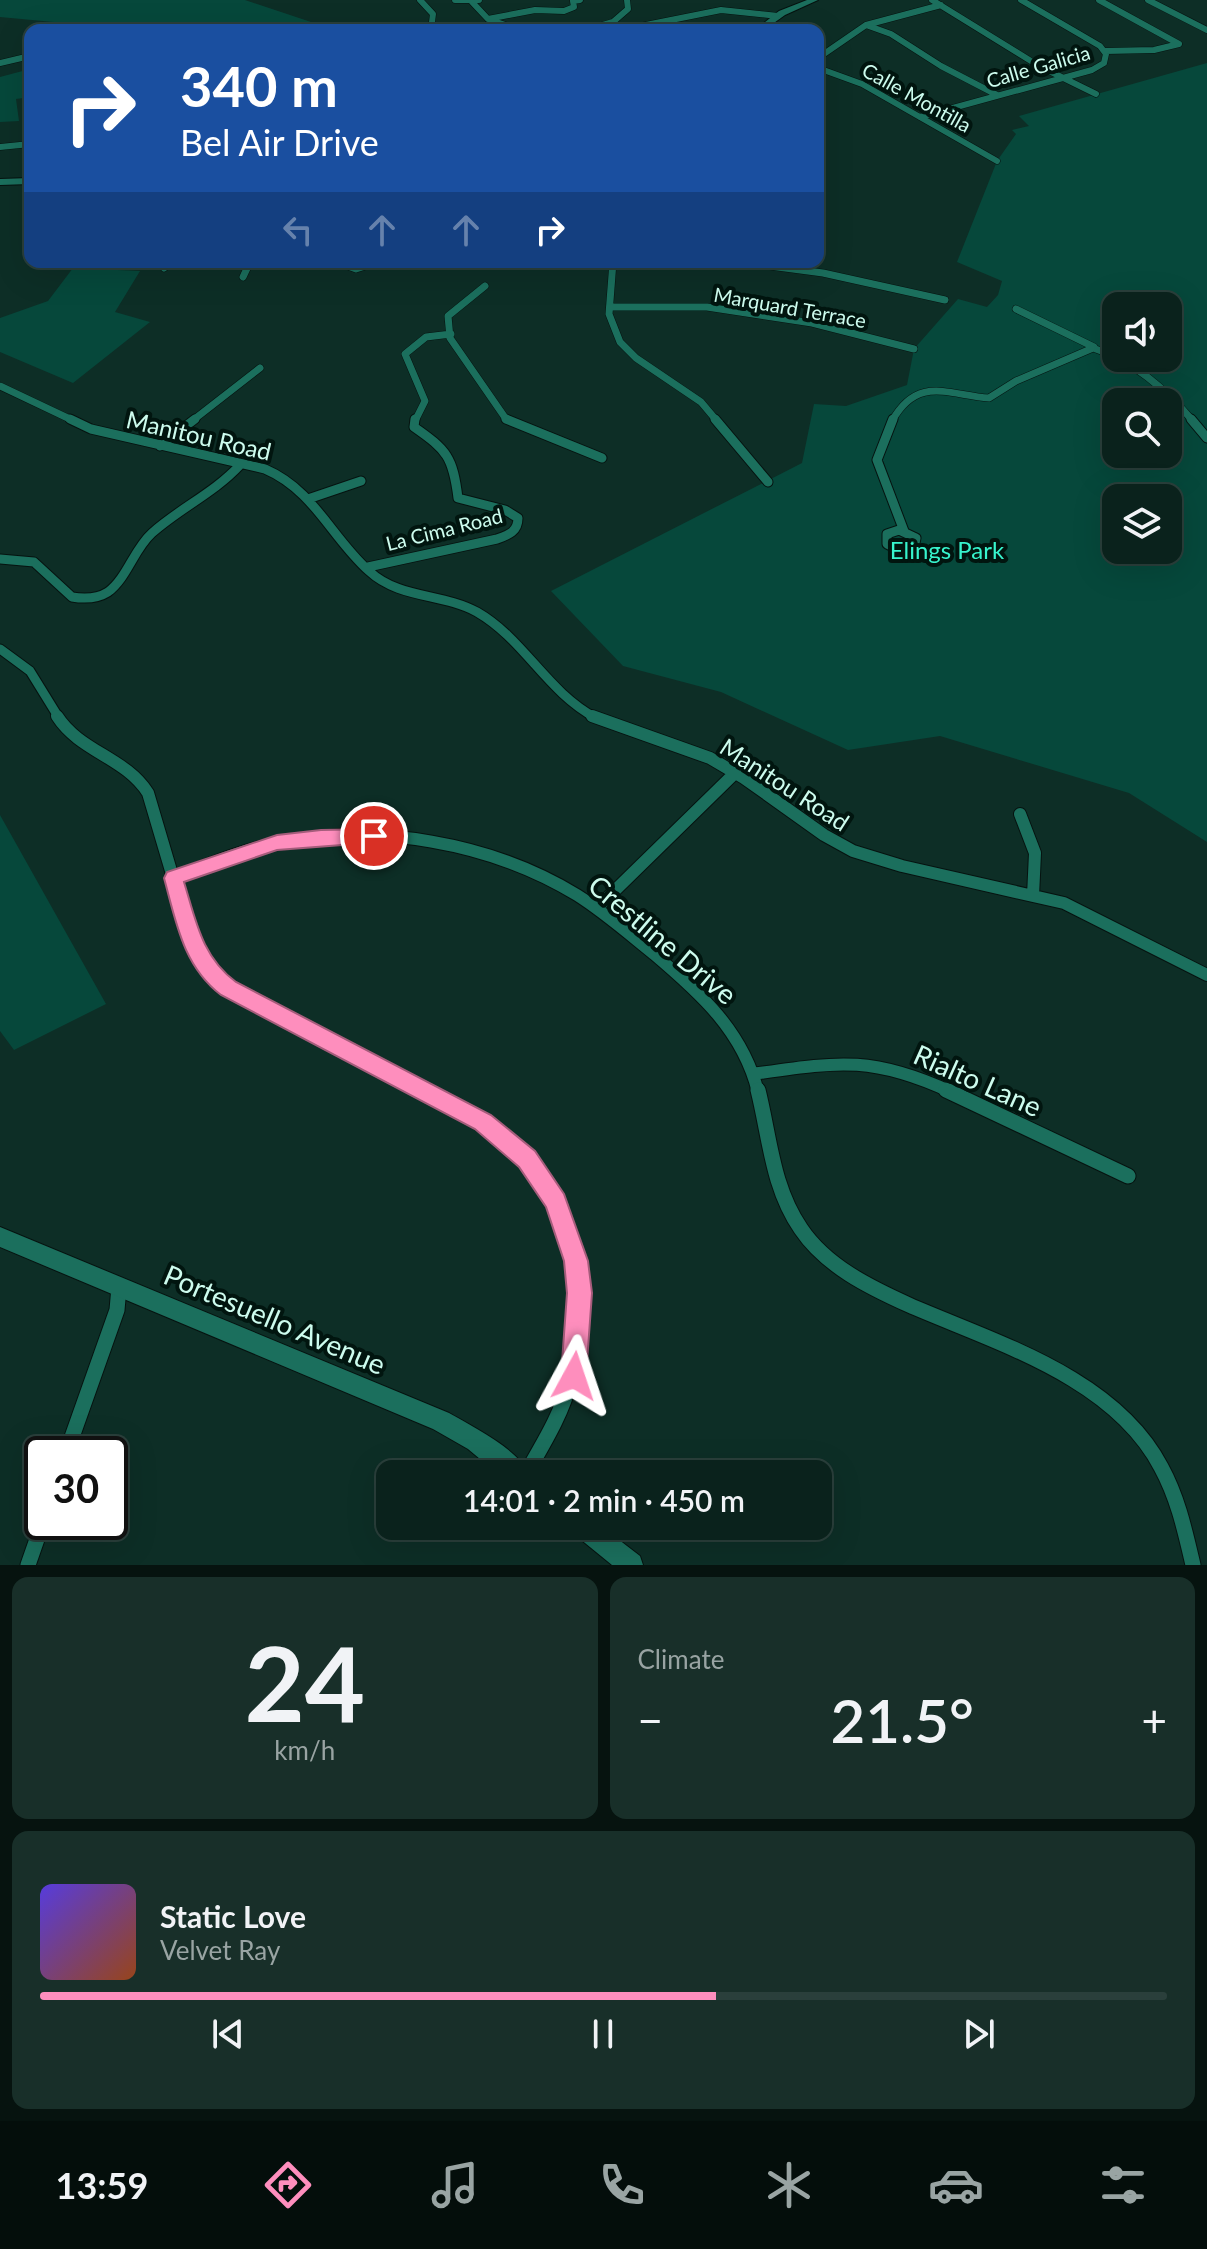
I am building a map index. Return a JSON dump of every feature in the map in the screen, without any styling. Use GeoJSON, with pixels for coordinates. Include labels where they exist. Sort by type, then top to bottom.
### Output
{"type":"FeatureCollection","features":[{"type":"Feature","properties":{"kind":"street"},"geometry":{"type":"LineString","coordinates":[[420,0],[433,14],[432,24]]}},
{"type":"Feature","properties":{"kind":"street"},"geometry":{"type":"LineString","coordinates":[[455,0],[476,1],[488,19],[502,24]]}},
{"type":"Feature","properties":{"kind":"street"},"geometry":{"type":"LineString","coordinates":[[488,19],[536,6],[564,11],[574,7],[574,0]]}},
{"type":"Feature","properties":{"kind":"street"},"geometry":{"type":"LineString","coordinates":[[608,24],[626,12],[627,0]]}},
{"type":"Feature","properties":{"kind":"street"},"geometry":{"type":"LineString","coordinates":[[767,24],[814,0]]}},
{"type":"Feature","properties":{"kind":"street"},"geometry":{"type":"LineString","coordinates":[[932,0],[1061,77],[1096,94]]}},
{"type":"Feature","properties":{"kind":"street","name":"Calle Galicia"},"geometry":{"type":"LineString","coordinates":[[920,117],[1101,65],[1107,57],[1105,51],[1021,0]]}},
{"type":"Feature","properties":{"kind":"street"},"geometry":{"type":"LineString","coordinates":[[1099,0],[1179,44],[1174,48],[1154,50],[1105,51]]}},
{"type":"Feature","properties":{"kind":"street"},"geometry":{"type":"LineString","coordinates":[[1148,0],[1207,30]]}},
{"type":"Feature","properties":{"kind":"street"},"geometry":{"type":"LineString","coordinates":[[824,54],[866,25],[941,5]]}},
{"type":"Feature","properties":{"kind":"street"},"geometry":{"type":"LineString","coordinates":[[651,24],[721,10],[778,16]]}},
{"type":"Feature","properties":{"kind":"street"},"geometry":{"type":"LineString","coordinates":[[866,25],[891,34],[941,66],[997,95]]}},
{"type":"Feature","properties":{"kind":"street"},"geometry":{"type":"LineString","coordinates":[[0,63],[24,57]]}},
{"type":"Feature","properties":{"kind":"street","name":"Calle Montilla"},"geometry":{"type":"LineString","coordinates":[[824,70],[862,84],[997,161]]}},
{"type":"Feature","properties":{"kind":"street"},"geometry":{"type":"LineString","coordinates":[[0,147],[24,145]]}},
{"type":"Feature","properties":{"kind":"street"},"geometry":{"type":"LineString","coordinates":[[0,182],[24,181]]}},
{"type":"Feature","properties":{"kind":"street"},"geometry":{"type":"LineString","coordinates":[[243,277],[247,268]]}},
{"type":"Feature","properties":{"kind":"street"},"geometry":{"type":"LineString","coordinates":[[613,268],[610,323],[627,350],[701,402],[768,482]]}},
{"type":"Feature","properties":{"kind":"street"},"geometry":{"type":"LineString","coordinates":[[785,268],[823,273],[945,300]]}},
{"type":"Feature","properties":{"kind":"street"},"geometry":{"type":"LineString","coordinates":[[485,286],[448,316],[450,338],[506,419],[602,458]]}},
{"type":"Feature","properties":{"kind":"street","name":"Marquard Terrace"},"geometry":{"type":"LineString","coordinates":[[611,307],[707,307],[812,323],[914,349]]}},
{"type":"Feature","properties":{"kind":"street"},"geometry":{"type":"LineString","coordinates":[[1016,309],[1098,349],[1163,390],[1207,438]]}},
{"type":"Feature","properties":{"kind":"street","name":"La Cima Road"},"geometry":{"type":"LineString","coordinates":[[368,567],[497,539],[511,534],[518,525],[518,518],[509,511],[466,503],[458,498],[454,467],[444,448],[414,427],[425,401],[405,354],[426,337],[451,334]]}},
{"type":"Feature","properties":{"kind":"street"},"geometry":{"type":"LineString","coordinates":[[904,531],[877,460],[896,410],[906,399],[940,390],[989,398],[1016,381],[1088,348],[1098,349]]}},
{"type":"Feature","properties":{"kind":"street"},"geometry":{"type":"LineString","coordinates":[[160,446],[260,368]]}},
{"type":"Feature","properties":{"kind":"street","name":"Manitou Road"},"geometry":{"type":"LineString","coordinates":[[0,386],[91,429],[265,469],[285,477],[308,499],[359,562],[377,578],[396,588],[444,599],[490,621],[554,688],[601,721],[641,737],[699,753],[736,772],[821,833],[865,855],[1033,896],[1088,913],[1207,975]]}},
{"type":"Feature","properties":{"kind":"street"},"geometry":{"type":"LineString","coordinates":[[0,559],[16,558],[34,562],[72,597],[97,597],[114,587],[131,556],[158,526],[215,489],[240,465]]}},
{"type":"Feature","properties":{"kind":"street"},"geometry":{"type":"LineString","coordinates":[[308,499],[361,481]]}},
{"type":"Feature","properties":{"kind":"street"},"geometry":{"type":"LineString","coordinates":[[0,649],[29,670],[58,718],[74,736],[128,767],[140,779],[148,793],[195,952],[213,977],[229,989],[483,1122],[527,1159],[556,1202],[568,1230],[580,1293],[574,1376],[558,1417],[534,1460]]}},
{"type":"Feature","properties":{"kind":"street"},"geometry":{"type":"LineString","coordinates":[[597,908],[736,772]]}},
{"type":"Feature","properties":{"kind":"street"},"geometry":{"type":"LineString","coordinates":[[1020,814],[1035,853],[1033,896]]}},
{"type":"Feature","properties":{"kind":"street","name":"Crestline Drive"},"geometry":{"type":"LineString","coordinates":[[173,878],[277,842],[314,837],[374,836],[416,840],[510,863],[597,908],[718,1012],[735,1035],[753,1074],[774,1178],[788,1210],[813,1243],[870,1288],[1066,1373],[1108,1402],[1144,1441],[1166,1476],[1182,1515],[1193,1565]]}},
{"type":"Feature","properties":{"kind":"street","name":"Rialto Lane"},"geometry":{"type":"LineString","coordinates":[[753,1074],[834,1062],[863,1063],[914,1075],[1128,1176]]}},
{"type":"Feature","properties":{"kind":"street","name":"Portesuello Avenue"},"geometry":{"type":"LineString","coordinates":[[0,1237],[441,1421],[476,1441],[500,1460]]}},
{"type":"Feature","properties":{"kind":"street"},"geometry":{"type":"LineString","coordinates":[[72,1436],[117,1310],[119,1287]]}},
{"type":"Feature","properties":{"kind":"street"},"geometry":{"type":"LineString","coordinates":[[28,1565],[37,1540]]}},
{"type":"Feature","properties":{"kind":"street"},"geometry":{"type":"LineString","coordinates":[[600,1540],[631,1565]]}},
{"type":"Feature","properties":{"kind":"green space"},"geometry":{"type":"Polygon","coordinates":[[[0,0],[245,0],[317,24],[66,24],[0,17],[0,0]]]}},
{"type":"Feature","properties":{"kind":"green space","name":"Elings Park"},"geometry":{"type":"Polygon","coordinates":[[[1207,63],[1207,842],[1129,793],[940,736],[848,750],[721,692],[623,666],[551,591],[802,463],[814,404],[846,406],[907,385],[914,349],[958,299],[987,307],[998,295],[1002,281],[957,262],[997,161],[1016,134],[1012,130],[1029,126],[1019,116],[1207,63]]]}},
{"type":"Feature","properties":{"kind":"green space"},"geometry":{"type":"Polygon","coordinates":[[[24,71],[24,98],[16,99],[19,121],[0,122],[0,77],[24,71]]]}},
{"type":"Feature","properties":{"kind":"green space"},"geometry":{"type":"Polygon","coordinates":[[[73,268],[140,271],[115,312],[150,322],[73,383],[0,352],[0,318],[48,301],[73,268]]]}},
{"type":"Feature","properties":{"kind":"green space"},"geometry":{"type":"Polygon","coordinates":[[[0,815],[106,1004],[14,1050],[0,1031],[0,815]]]}},
{"type":"Feature","properties":{"kind":"route"},"geometry":{"type":"LineString","coordinates":[[374,836],[301,838],[277,842],[173,878],[195,952],[204,968],[229,989],[483,1122],[527,1159],[556,1202],[576,1261],[580,1293],[574,1376]]}}]}
